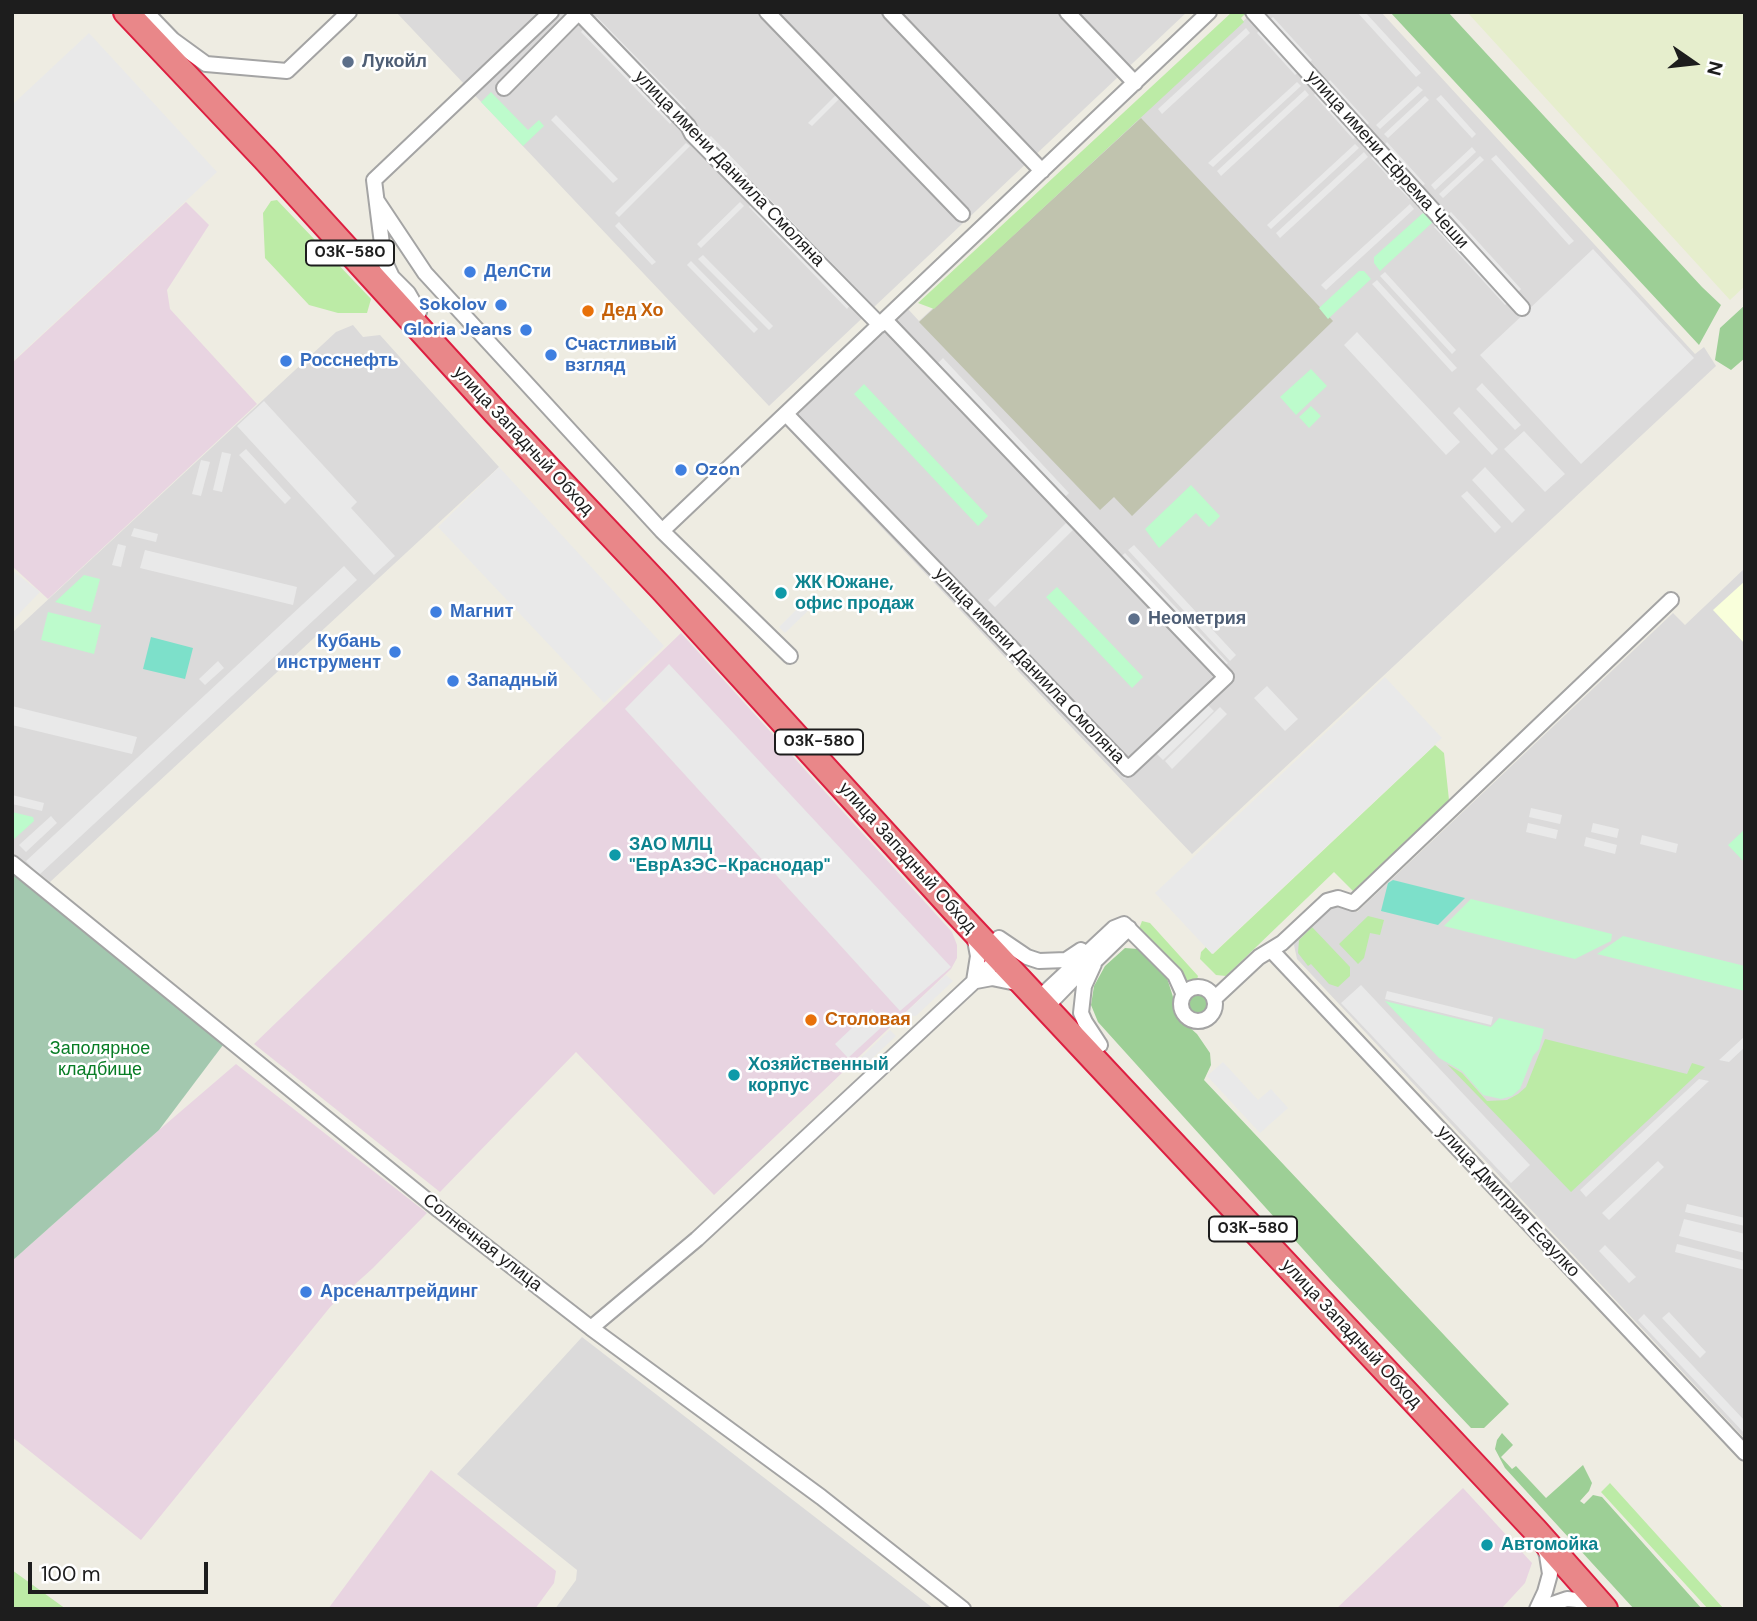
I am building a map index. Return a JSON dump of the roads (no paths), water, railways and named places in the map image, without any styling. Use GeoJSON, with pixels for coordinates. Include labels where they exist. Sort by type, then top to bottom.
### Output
{"type":"FeatureCollection","features":[{"type":"Feature","properties":{"kind":"highway","name":"улица Западный Обход"},"geometry":{"type":"LineString","coordinates":[[126,12],[663,590],[970,927],[1002,948]]}},
{"type":"Feature","properties":{"kind":"highway","name":"улица Западный Обход"},"geometry":{"type":"LineString","coordinates":[[143,12],[419,312],[584,485],[1043,996],[1605,1609]]}},
{"type":"Feature","properties":{"kind":"highway","name":"улица Западный Обход"},"geometry":{"type":"LineString","coordinates":[[1043,996],[1100,1045],[1446,1419],[1499,1472],[1618,1609]]}},
{"type":"Feature","properties":{"kind":"street"},"geometry":{"type":"LineString","coordinates":[[143,12],[173,40],[206,64],[287,71],[349,12]]}},
{"type":"Feature","properties":{"kind":"street"},"geometry":{"type":"LineString","coordinates":[[419,312],[384,260],[374,180],[551,12]]}},
{"type":"Feature","properties":{"kind":"street"},"geometry":{"type":"LineString","coordinates":[[504,88],[580,12]]}},
{"type":"Feature","properties":{"kind":"street","name":"улица имени Даниила Смоляна"},"geometry":{"type":"LineString","coordinates":[[580,12],[688,126],[692,134],[883,322],[1226,677],[1128,769],[786,414]]}},
{"type":"Feature","properties":{"kind":"street"},"geometry":{"type":"LineString","coordinates":[[766,12],[962,214]]}},
{"type":"Feature","properties":{"kind":"street"},"geometry":{"type":"LineString","coordinates":[[890,12],[1042,171]]}},
{"type":"Feature","properties":{"kind":"street"},"geometry":{"type":"LineString","coordinates":[[1067,12],[1135,83]]}},
{"type":"Feature","properties":{"kind":"street","name":"улица имени Ефрема Чеши"},"geometry":{"type":"LineString","coordinates":[[1252,12],[1522,308]]}},
{"type":"Feature","properties":{"kind":"street"},"geometry":{"type":"LineString","coordinates":[[662,531],[1208,13]]}},
{"type":"Feature","properties":{"kind":"street"},"geometry":{"type":"LineString","coordinates":[[377,201],[425,273],[662,531],[790,656]]}},
{"type":"Feature","properties":{"kind":"street"},"geometry":{"type":"LineString","coordinates":[[1214,999],[1259,957],[1282,943],[1326,901],[1338,898],[1353,903],[1671,600]]}},
{"type":"Feature","properties":{"kind":"street","name":"Солнечная улица"},"geometry":{"type":"LineString","coordinates":[[12,863],[439,1210],[590,1328],[821,1497],[963,1609]]}},
{"type":"Feature","properties":{"kind":"street"},"geometry":{"type":"LineString","coordinates":[[970,927],[978,948],[974,981]]}},
{"type":"Feature","properties":{"kind":"street"},"geometry":{"type":"LineString","coordinates":[[590,1328],[708,1229],[974,981],[1002,948],[1039,961],[1066,960],[1101,933],[1121,928]]}},
{"type":"Feature","properties":{"kind":"street"},"geometry":{"type":"LineString","coordinates":[[1100,1045],[1081,1013],[1084,986],[1097,959],[1121,928]]}},
{"type":"Feature","properties":{"kind":"street"},"geometry":{"type":"LineString","coordinates":[[1121,928],[1175,975],[1184,995]]}},
{"type":"Feature","properties":{"kind":"street"},"geometry":{"type":"LineString","coordinates":[[1043,996],[1121,928]]}},
{"type":"Feature","properties":{"kind":"street","name":"улица Дмитрия Есаулко"},"geometry":{"type":"LineString","coordinates":[[1271,950],[1745,1453]]}},
{"type":"Feature","properties":{"kind":"street"},"geometry":{"type":"LineString","coordinates":[[1043,996],[1097,959]]}},
{"type":"Feature","properties":{"kind":"street"},"geometry":{"type":"LineString","coordinates":[[974,981],[1015,981],[1043,996]]}},
{"type":"Feature","properties":{"kind":"street"},"geometry":{"type":"LineString","coordinates":[[1192,988],[1203,988],[1212,994],[1214,999],[1215,1005],[1210,1016],[1205,1019],[1194,1021],[1182,1011],[1184,995],[1192,988]]}},
{"type":"Feature","properties":{"kind":"street"},"geometry":{"type":"LineString","coordinates":[[1535,1531],[1547,1555],[1550,1574],[1537,1609]]}},
{"type":"Feature","properties":{"kind":"street"},"geometry":{"type":"LineString","coordinates":[[1537,1609],[1567,1599],[1588,1601],[1605,1609]]}},
{"type":"Feature","properties":{"kind":"place","name":"Лукойл"},"geometry":{"type":"Point","coordinates":[348,62]}},
{"type":"Feature","properties":{"kind":"place","name":"ДелСти"},"geometry":{"type":"Point","coordinates":[470,272]}},
{"type":"Feature","properties":{"kind":"place","name":"Sokolov"},"geometry":{"type":"Point","coordinates":[501,305]}},
{"type":"Feature","properties":{"kind":"place","name":"Дед Хо"},"geometry":{"type":"Point","coordinates":[588,311]}},
{"type":"Feature","properties":{"kind":"place","name":"Gloria Jeans"},"geometry":{"type":"Point","coordinates":[526,330]}},
{"type":"Feature","properties":{"kind":"place","name":"Счастливый взгляд"},"geometry":{"type":"Point","coordinates":[551,355]}},
{"type":"Feature","properties":{"kind":"place","name":"Росснефть"},"geometry":{"type":"Point","coordinates":[286,361]}},
{"type":"Feature","properties":{"kind":"place","name":"Ozon"},"geometry":{"type":"Point","coordinates":[681,470]}},
{"type":"Feature","properties":{"kind":"place","name":"ЖК Южане, офис продаж"},"geometry":{"type":"Point","coordinates":[781,593]}},
{"type":"Feature","properties":{"kind":"place","name":"Магнит"},"geometry":{"type":"Point","coordinates":[436,612]}},
{"type":"Feature","properties":{"kind":"place","name":"Неометрия"},"geometry":{"type":"Point","coordinates":[1134,619]}},
{"type":"Feature","properties":{"kind":"place","name":"Кубань инструмент"},"geometry":{"type":"Point","coordinates":[395,652]}},
{"type":"Feature","properties":{"kind":"place","name":"Западный"},"geometry":{"type":"Point","coordinates":[453,681]}},
{"type":"Feature","properties":{"kind":"place","name":"ЗАО МЛЦ \"ЕврАзЭС-Краснодар\""},"geometry":{"type":"Point","coordinates":[615,855]}},
{"type":"Feature","properties":{"kind":"place","name":"Столовая"},"geometry":{"type":"Point","coordinates":[811,1020]}},
{"type":"Feature","properties":{"kind":"place","name":"Хозяйственный корпус"},"geometry":{"type":"Point","coordinates":[734,1075]}},
{"type":"Feature","properties":{"kind":"place","name":"Арсеналтрейдинг"},"geometry":{"type":"Point","coordinates":[306,1292]}},
{"type":"Feature","properties":{"kind":"place","name":"Автомойка"},"geometry":{"type":"Point","coordinates":[1487,1545]}},
{"type":"Feature","properties":{"kind":"park label","name":"Заполярное кладбище"},"geometry":{"type":"Point","coordinates":[100,1059]}}]}
